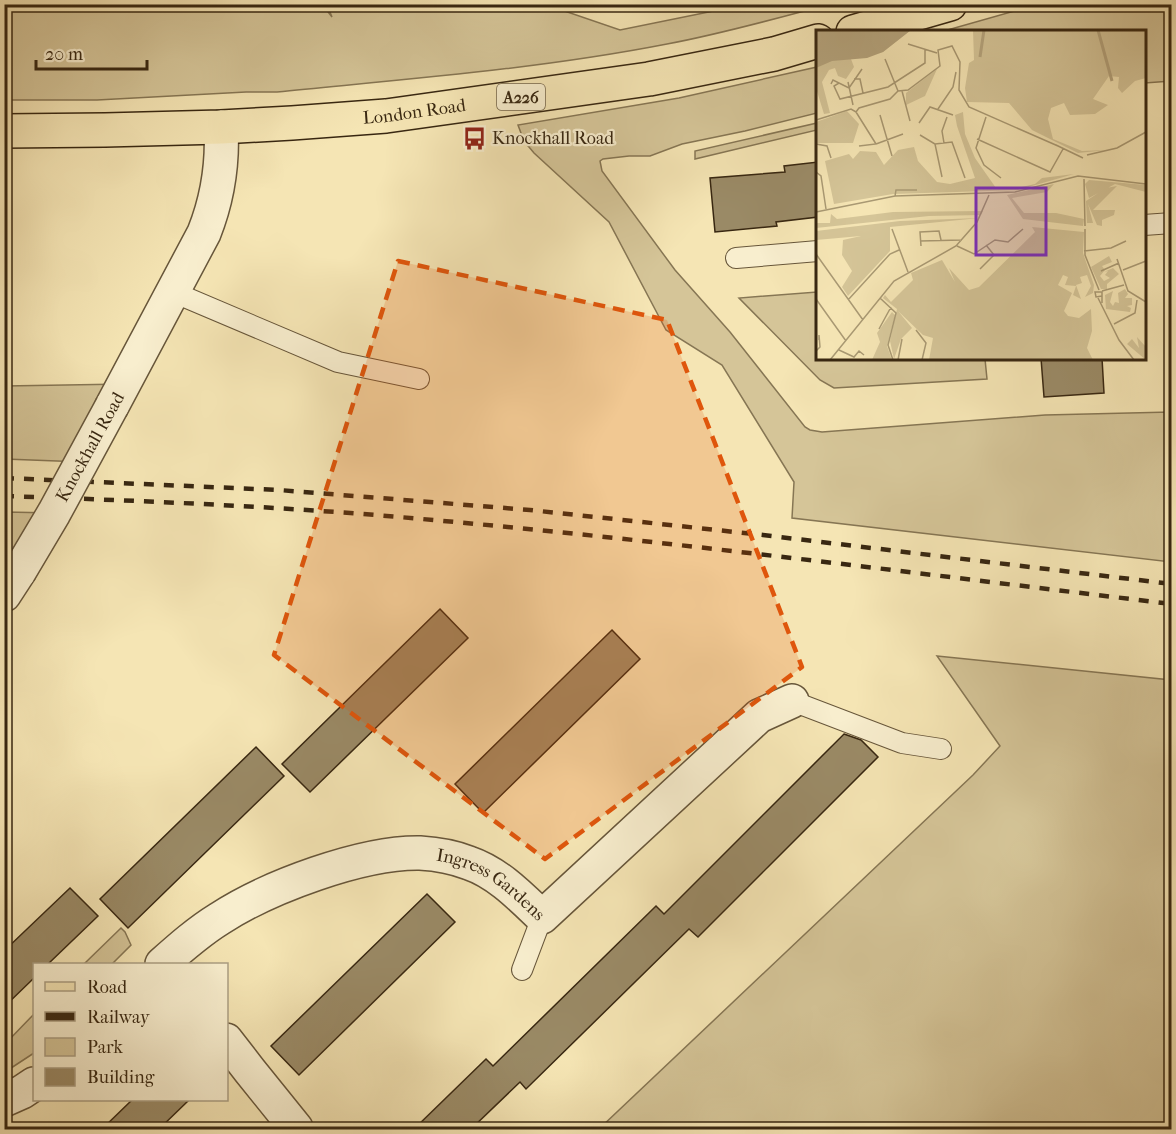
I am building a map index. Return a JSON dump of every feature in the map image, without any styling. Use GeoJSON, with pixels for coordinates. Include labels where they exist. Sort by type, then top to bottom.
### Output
{"type":"FeatureCollection","features":[{"type":"Feature","properties":{"kind":"main road"},"geometry":{"type":"LineString","coordinates":[[860,30],[950,4]]}},
{"type":"Feature","properties":{"kind":"main road","name":"London Road"},"geometry":{"type":"LineString","coordinates":[[4,131],[221,127],[386,116],[638,81],[774,54],[816,42]]}},
{"type":"Feature","properties":{"kind":"street","name":"Knockhall Road"},"geometry":{"type":"LineString","coordinates":[[12,584],[83,462],[204,233],[216,200],[222,154],[221,127]]}},
{"type":"Feature","properties":{"kind":"street","name":"Ingress Gardens"},"geometry":{"type":"LineString","coordinates":[[167,963],[201,930],[219,918],[272,891],[343,866],[393,856],[436,854],[475,865],[493,875],[523,898],[542,917],[759,716],[792,701]]}},
{"type":"Feature","properties":{"kind":"street"},"geometry":{"type":"LineString","coordinates":[[228,1043],[296,1128],[294,1130]]}},
{"type":"Feature","properties":{"kind":"street"},"geometry":{"type":"LineString","coordinates":[[4,1100],[33,1085]]}},
{"type":"Feature","properties":{"kind":"lane"},"geometry":{"type":"LineString","coordinates":[[1146,225],[1172,222]]}},
{"type":"Feature","properties":{"kind":"lane"},"geometry":{"type":"LineString","coordinates":[[736,258],[816,251]]}},
{"type":"Feature","properties":{"kind":"lane"},"geometry":{"type":"LineString","coordinates":[[173,292],[338,362],[419,380]]}},
{"type":"Feature","properties":{"kind":"lane"},"geometry":{"type":"LineString","coordinates":[[792,701],[902,743],[941,749]]}},
{"type":"Feature","properties":{"kind":"lane"},"geometry":{"type":"LineString","coordinates":[[522,970],[542,917]]}},
{"type":"Feature","properties":{"kind":"highlighted area"},"geometry":{"type":"Polygon","coordinates":[[[398,261],[667,320],[802,667],[545,859],[274,655],[398,261]]]}},
{"type":"Feature","properties":{"kind":"green space"},"geometry":{"type":"Polygon","coordinates":[[[322,4],[332,17],[327,5],[344,10],[397,4],[547,5],[620,30],[743,5],[827,5],[667,44],[619,53],[473,72],[277,92],[97,100],[5,100],[5,5],[322,4]]]}},
{"type":"Feature","properties":{"kind":"green space"},"geometry":{"type":"Polygon","coordinates":[[[1039,4],[1171,5],[1171,81],[1146,83],[1146,30],[948,30],[1039,4]]]}},
{"type":"Feature","properties":{"kind":"green space"},"geometry":{"type":"Polygon","coordinates":[[[816,67],[816,113],[682,144],[650,156],[629,156],[600,161],[602,171],[675,270],[730,332],[805,427],[822,432],[1045,415],[1171,412],[1171,562],[792,518],[794,482],[722,365],[666,330],[609,222],[534,153],[524,141],[518,125],[679,98],[816,67]]]}},
{"type":"Feature","properties":{"kind":"green space"},"geometry":{"type":"Polygon","coordinates":[[[816,123],[816,130],[695,159],[695,151],[816,123]]]}},
{"type":"Feature","properties":{"kind":"green space"},"geometry":{"type":"Polygon","coordinates":[[[816,292],[816,360],[985,360],[987,379],[834,388],[820,380],[739,298],[816,292]]]}},
{"type":"Feature","properties":{"kind":"green space"},"geometry":{"type":"Polygon","coordinates":[[[125,384],[83,462],[5,459],[5,386],[125,384]]]}},
{"type":"Feature","properties":{"kind":"green space"},"geometry":{"type":"Polygon","coordinates":[[[5,512],[54,513],[39,540],[5,553],[5,512]]]}},
{"type":"Feature","properties":{"kind":"green space"},"geometry":{"type":"Polygon","coordinates":[[[937,656],[1171,680],[1171,1129],[599,1129],[973,775],[1000,746],[937,656]]]}},
{"type":"Feature","properties":{"kind":"green space"},"geometry":{"type":"Polygon","coordinates":[[[121,928],[125,932],[131,945],[113,963],[85,963],[121,928]]]}},
{"type":"Feature","properties":{"kind":"green space"},"geometry":{"type":"Polygon","coordinates":[[[33,1015],[33,1054],[5,1072],[5,1044],[33,1015]]]}},
{"type":"Feature","properties":{"kind":"building"},"geometry":{"type":"Polygon","coordinates":[[[816,162],[816,217],[776,222],[777,226],[715,232],[710,178],[785,172],[784,166],[816,162]]]}},
{"type":"Feature","properties":{"kind":"building"},"geometry":{"type":"Polygon","coordinates":[[[1041,360],[1102,360],[1104,393],[1044,397],[1041,360]]]}},
{"type":"Feature","properties":{"kind":"building"},"geometry":{"type":"Polygon","coordinates":[[[440,609],[468,638],[310,792],[282,764],[440,609]]]}},
{"type":"Feature","properties":{"kind":"building"},"geometry":{"type":"Polygon","coordinates":[[[612,630],[640,659],[483,813],[455,784],[612,630]]]}},
{"type":"Feature","properties":{"kind":"building"},"geometry":{"type":"Polygon","coordinates":[[[844,734],[861,740],[878,757],[698,937],[689,929],[526,1089],[520,1082],[470,1130],[413,1130],[486,1059],[493,1066],[656,906],[664,914],[844,734]]]}},
{"type":"Feature","properties":{"kind":"building"},"geometry":{"type":"Polygon","coordinates":[[[256,747],[284,776],[128,928],[100,899],[256,747]]]}},
{"type":"Feature","properties":{"kind":"building"},"geometry":{"type":"Polygon","coordinates":[[[70,888],[98,916],[49,963],[33,963],[33,979],[4,1007],[4,951],[70,888]]]}},
{"type":"Feature","properties":{"kind":"building"},"geometry":{"type":"Polygon","coordinates":[[[427,894],[455,922],[299,1075],[271,1046],[427,894]]]}},
{"type":"Feature","properties":{"kind":"building"},"geometry":{"type":"Polygon","coordinates":[[[131,1101],[188,1101],[158,1130],[101,1130],[131,1101]]]}},
{"type":"Feature","properties":{"kind":"railway"},"geometry":{"type":"LineString","coordinates":[[4,478],[279,490],[530,510],[763,535],[1172,584]]}},
{"type":"Feature","properties":{"kind":"railway"},"geometry":{"type":"LineString","coordinates":[[4,496],[274,508],[465,523],[768,555],[1172,604]]}},
{"type":"Feature","properties":{"kind":"place","name":"Knockhall Road"},"geometry":{"type":"Point","coordinates":[474,138]}}]}
